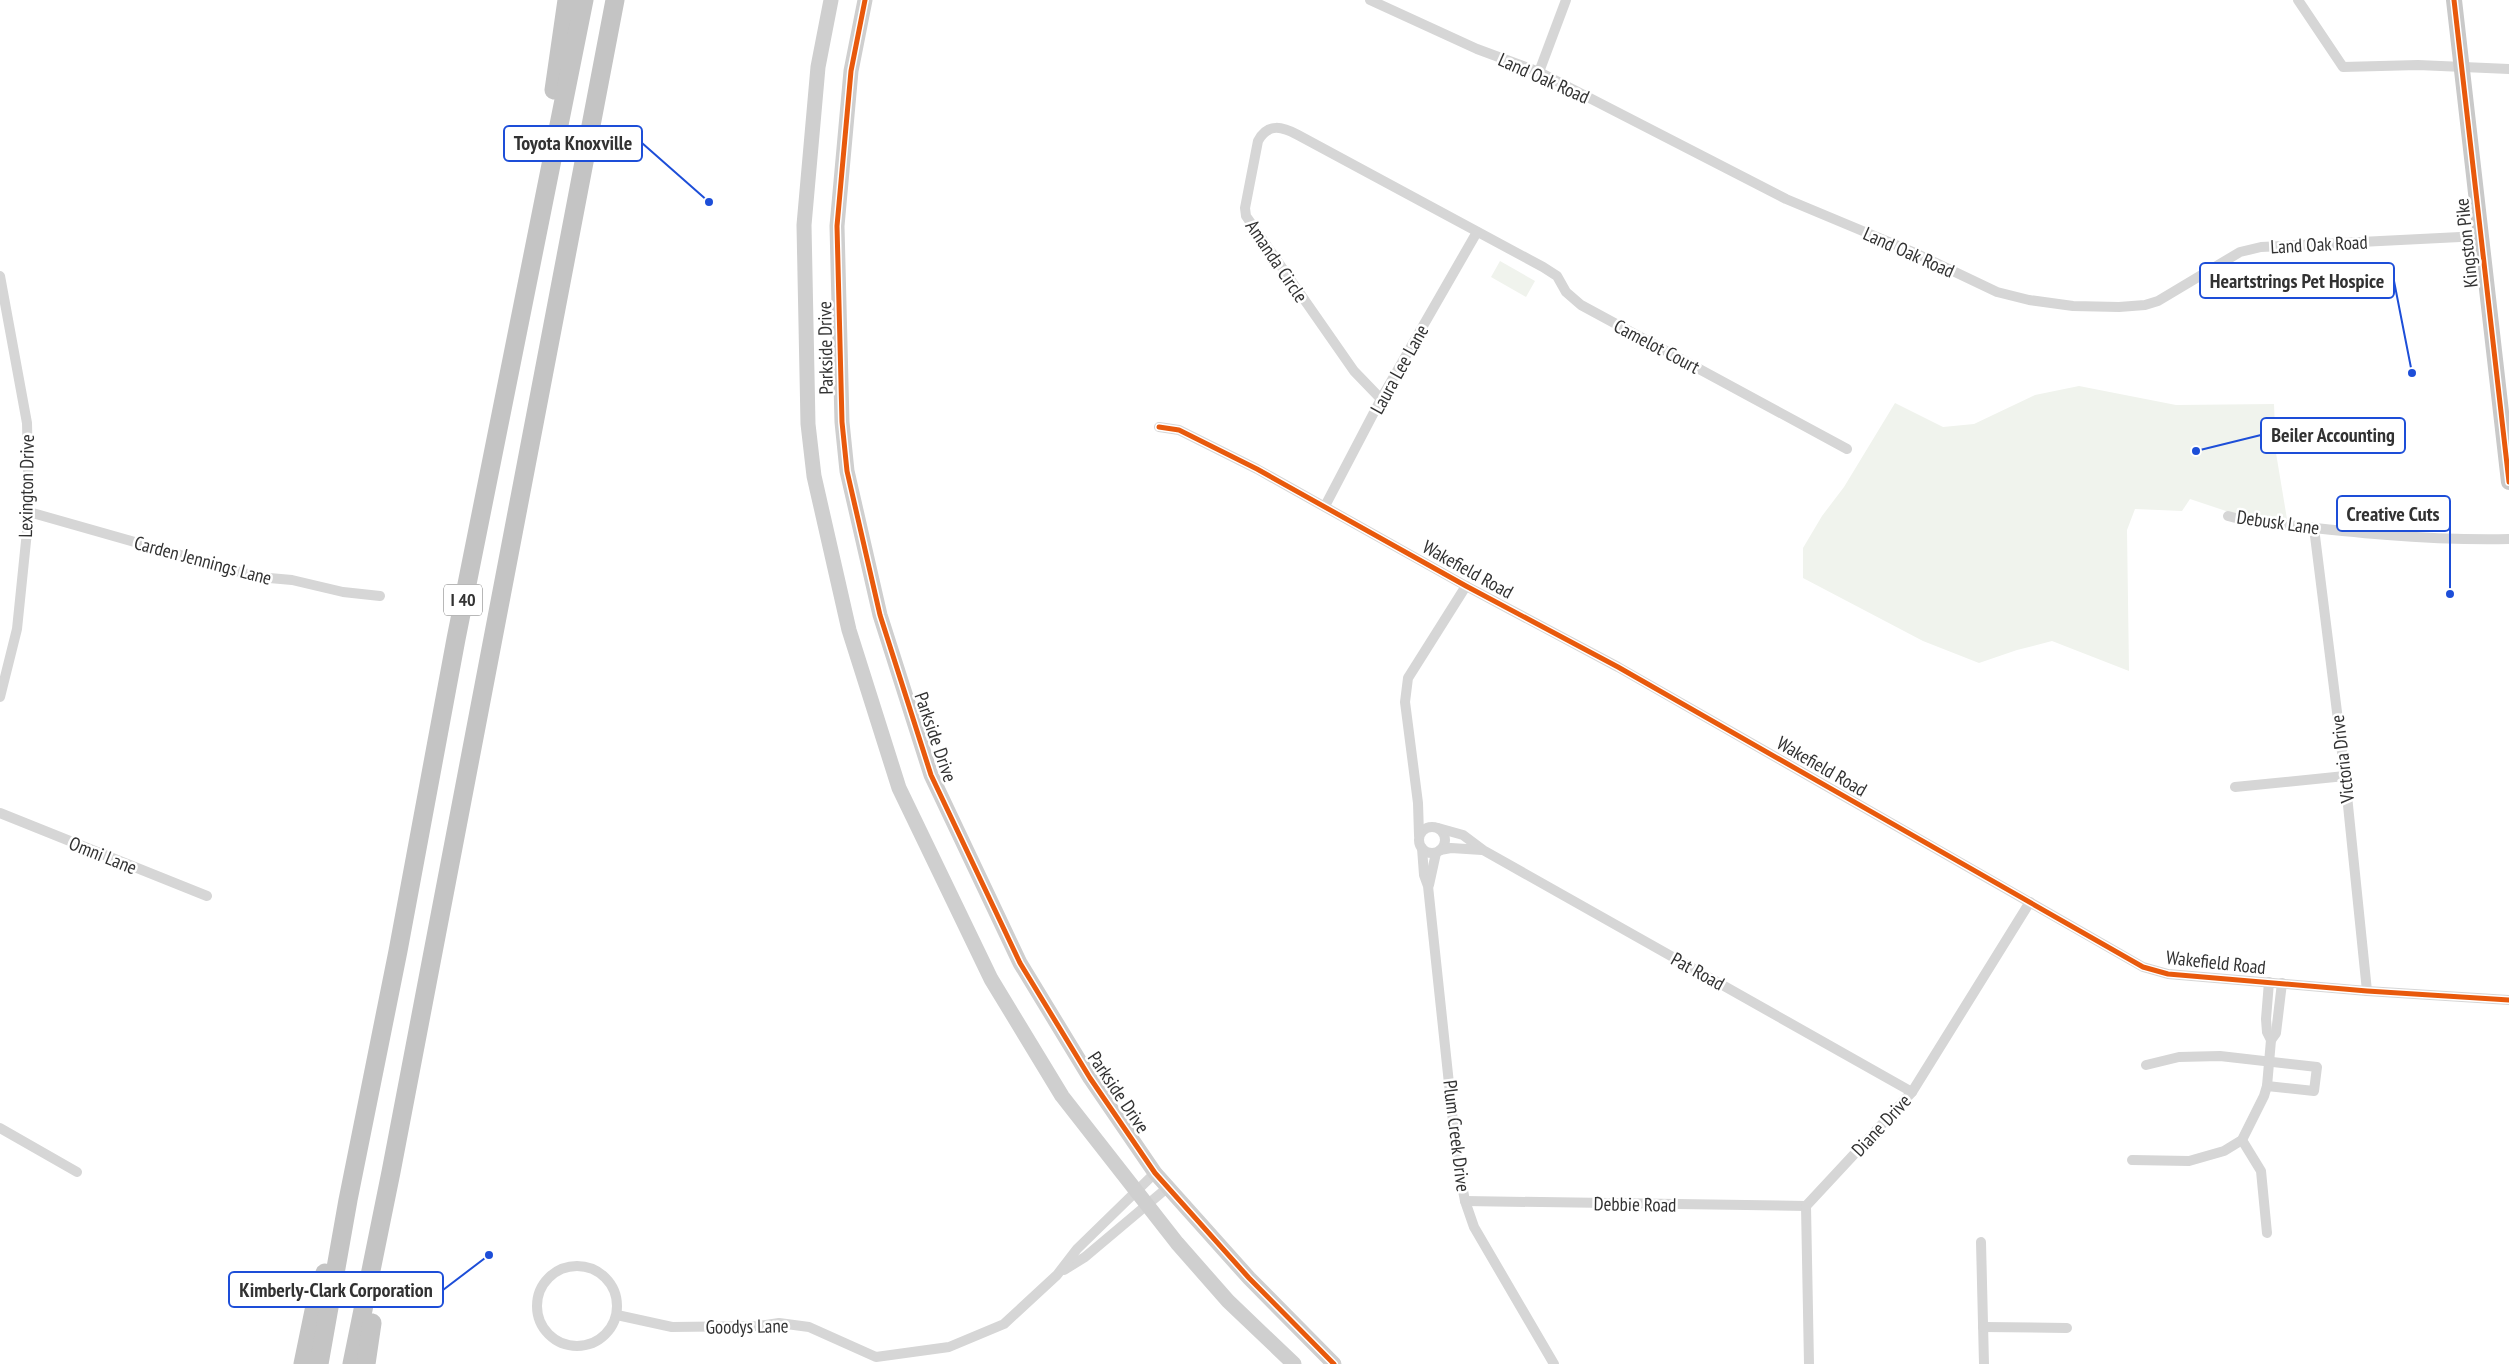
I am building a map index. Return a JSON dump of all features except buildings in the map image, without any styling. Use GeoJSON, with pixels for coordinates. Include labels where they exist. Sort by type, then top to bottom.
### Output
{"type":"FeatureCollection","features":[{"type":"Feature","properties":{"kind":"highway"},"geometry":{"type":"LineString","coordinates":[[525,291],[567,0]]}},
{"type":"Feature","properties":{"kind":"highway","name":"I 40"},"geometry":{"type":"LineString","coordinates":[[319,1364],[348,1200],[525,291],[584,0]]}},
{"type":"Feature","properties":{"kind":"highway","name":"I 40"},"geometry":{"type":"LineString","coordinates":[[352,1364],[391,1172],[615,0]]}},
{"type":"Feature","properties":{"kind":"highway"},"geometry":{"type":"LineString","coordinates":[[366,1364],[388,1218],[391,1172]]}},
{"type":"Feature","properties":{"kind":"highway"},"geometry":{"type":"LineString","coordinates":[[303,1364],[316,1301],[348,1200]]}},
{"type":"Feature","properties":{"kind":"main road","name":"Kingston Pike"},"geometry":{"type":"LineString","coordinates":[[2454,0],[2508,473]]}},
{"type":"Feature","properties":{"kind":"street","name":"Parkside Drive"},"geometry":{"type":"LineString","coordinates":[[831,0],[818,67],[804,225],[808,424],[814,476],[849,630],[900,788],[991,979],[1062,1096],[1146,1206],[1228,1301],[1294,1364]]}},
{"type":"Feature","properties":{"kind":"street","name":"Parkside Drive"},"geometry":{"type":"LineString","coordinates":[[865,0],[851,71],[837,226],[842,422],[847,471],[880,615],[931,775],[1020,963],[1090,1078],[1167,1188],[1248,1278],[1334,1364]]}},
{"type":"Feature","properties":{"kind":"street","name":"Land Oak Road"},"geometry":{"type":"LineString","coordinates":[[1370,0],[1477,49],[1539,72],[1786,199],[1913,252],[1997,292],[2028,300],[2073,306],[2118,307],[2145,305],[2158,301],[2240,252],[2261,247],[2480,236]]}},
{"type":"Feature","properties":{"kind":"street"},"geometry":{"type":"LineString","coordinates":[[1539,72],[1566,0]]}},
{"type":"Feature","properties":{"kind":"street"},"geometry":{"type":"LineString","coordinates":[[2298,0],[2343,67],[2461,66],[2509,68]]}},
{"type":"Feature","properties":{"kind":"street","name":"Amanda Circle"},"geometry":{"type":"LineString","coordinates":[[1381,400],[1354,371],[1246,216],[1248,188],[1262,134],[1280,126],[1476,232]]}},
{"type":"Feature","properties":{"kind":"street","name":"Laura Lee Lane"},"geometry":{"type":"LineString","coordinates":[[1325,506],[1381,400],[1476,232]]}},
{"type":"Feature","properties":{"kind":"street","name":"Camelot Court"},"geometry":{"type":"LineString","coordinates":[[1476,232],[1556,276],[1566,292],[1581,305],[1847,449]]}},
{"type":"Feature","properties":{"kind":"street","name":"Lexington Drive"},"geometry":{"type":"LineString","coordinates":[[0,276],[27,423],[29,512],[18,629],[0,697]]}},
{"type":"Feature","properties":{"kind":"street","name":"Wakefield Road"},"geometry":{"type":"LineString","coordinates":[[1159,427],[1179,430],[1325,506],[1466,586],[1618,667],[2143,967],[2168,974],[2367,991],[2509,1000]]}},
{"type":"Feature","properties":{"kind":"street","name":"Carden Jennings Lane"},"geometry":{"type":"LineString","coordinates":[[29,512],[258,577],[292,580],[343,592],[380,596]]}},
{"type":"Feature","properties":{"kind":"street","name":"Debusk Lane"},"geometry":{"type":"LineString","coordinates":[[2228,516],[2243,520],[2314,528],[2459,540],[2509,539]]}},
{"type":"Feature","properties":{"kind":"street","name":"Victoria Drive"},"geometry":{"type":"LineString","coordinates":[[2314,528],[2345,776],[2367,991]]}},
{"type":"Feature","properties":{"kind":"street","name":"Plum Creek Drive"},"geometry":{"type":"LineString","coordinates":[[1466,586],[1408,678],[1405,702],[1418,803],[1419,841],[1422,848],[1424,875],[1428,886],[1458,1159],[1465,1201],[1474,1228],[1554,1364]]}},
{"type":"Feature","properties":{"kind":"street"},"geometry":{"type":"LineString","coordinates":[[2235,788],[2345,776]]}},
{"type":"Feature","properties":{"kind":"street","name":"Plum Creek Drive"},"geometry":{"type":"LineString","coordinates":[[1418,803],[1445,838],[1438,851],[1428,886]]}},
{"type":"Feature","properties":{"kind":"street","name":"Omni Lane"},"geometry":{"type":"LineString","coordinates":[[0,814],[206,896]]}},
{"type":"Feature","properties":{"kind":"street"},"geometry":{"type":"LineString","coordinates":[[1419,835],[1426,827],[1436,827]]}},
{"type":"Feature","properties":{"kind":"street","name":"Pat Road"},"geometry":{"type":"LineString","coordinates":[[1436,827],[1463,835],[1483,850],[1912,1092]]}},
{"type":"Feature","properties":{"kind":"street"},"geometry":{"type":"LineString","coordinates":[[1422,848],[1427,852],[1438,851]]}},
{"type":"Feature","properties":{"kind":"street","name":"Pat Road"},"geometry":{"type":"LineString","coordinates":[[1438,851],[1451,848],[1483,850]]}},
{"type":"Feature","properties":{"kind":"street","name":"Diane Drive"},"geometry":{"type":"LineString","coordinates":[[1806,1206],[1912,1092],[2030,902]]}},
{"type":"Feature","properties":{"kind":"street"},"geometry":{"type":"LineString","coordinates":[[2132,1160],[2190,1161],[2224,1151],[2242,1140],[2267,1086],[2271,1040],[2267,1032],[2266,1019],[2269,982]]}},
{"type":"Feature","properties":{"kind":"street"},"geometry":{"type":"LineString","coordinates":[[2271,1040],[2276,1034],[2282,983]]}},
{"type":"Feature","properties":{"kind":"street"},"geometry":{"type":"LineString","coordinates":[[2146,1065],[2179,1057],[2220,1056],[2270,1060],[2317,1067],[2314,1091],[2267,1086]]}},
{"type":"Feature","properties":{"kind":"street"},"geometry":{"type":"LineString","coordinates":[[0,1128],[77,1172]]}},
{"type":"Feature","properties":{"kind":"street"},"geometry":{"type":"LineString","coordinates":[[2242,1140],[2261,1171],[2267,1233]]}},
{"type":"Feature","properties":{"kind":"street","name":"Goodys Lane"},"geometry":{"type":"LineString","coordinates":[[616,1315],[672,1327],[758,1326],[779,1323],[809,1327],[876,1357],[949,1347],[1004,1324],[1057,1275],[1077,1249],[1155,1173]]}},
{"type":"Feature","properties":{"kind":"street","name":"Goodys Lane"},"geometry":{"type":"LineString","coordinates":[[1057,1275],[1085,1257],[1167,1188]]}},
{"type":"Feature","properties":{"kind":"street","name":"Debbie Road"},"geometry":{"type":"LineString","coordinates":[[1465,1201],[1806,1206]]}},
{"type":"Feature","properties":{"kind":"street"},"geometry":{"type":"LineString","coordinates":[[1806,1206],[1809,1364]]}},
{"type":"Feature","properties":{"kind":"street"},"geometry":{"type":"LineString","coordinates":[[1981,1242],[1984,1364]]}},
{"type":"Feature","properties":{"kind":"street"},"geometry":{"type":"LineString","coordinates":[[585,1267],[597,1271],[610,1284],[617,1302],[616,1315],[611,1328],[602,1338],[589,1345],[576,1347],[562,1344],[550,1336],[541,1325],[537,1313],[537,1300],[549,1278],[564,1269],[585,1267]]}},
{"type":"Feature","properties":{"kind":"street"},"geometry":{"type":"LineString","coordinates":[[1983,1326],[2067,1328]]}},
{"type":"Feature","properties":{"kind":"shaded area"},"geometry":{"type":"Polygon","coordinates":[[[1500,261],[1535,281],[1526,297],[1491,277],[1500,261]]]}},
{"type":"Feature","properties":{"kind":"shaded area"},"geometry":{"type":"Polygon","coordinates":[[[2079,386],[2176,405],[2274,404],[2276,453],[2287,519],[2235,514],[2190,499],[2182,511],[2135,509],[2127,530],[2129,671],[2052,641],[1979,663],[1923,641],[1803,578],[1803,548],[1822,516],[1844,487],[1895,403],[1943,427],[1974,424],[2035,395],[2079,386]]]}},
{"type":"Feature","properties":{"kind":"cycle path"},"geometry":{"type":"LineString","coordinates":[[865,0],[851,71],[837,226],[842,422],[847,471],[880,615],[931,775],[1020,963],[1090,1078],[1155,1173],[1249,1278],[1334,1364]]}},
{"type":"Feature","properties":{"kind":"cycle path"},"geometry":{"type":"LineString","coordinates":[[2454,0],[2509,482]]}},
{"type":"Feature","properties":{"kind":"cycle path"},"geometry":{"type":"LineString","coordinates":[[1159,427],[1179,430],[1257,469],[1466,586],[1618,667],[2143,967],[2168,974],[2367,991],[2509,1000]]}},
{"type":"Feature","properties":{"kind":"place","name":"Toyota Knoxville"},"geometry":{"type":"Point","coordinates":[709,202]}},
{"type":"Feature","properties":{"kind":"place","name":"Heartstrings Pet Hospice"},"geometry":{"type":"Point","coordinates":[2412,373]}},
{"type":"Feature","properties":{"kind":"place","name":"Beiler Accounting"},"geometry":{"type":"Point","coordinates":[2196,451]}},
{"type":"Feature","properties":{"kind":"place","name":"Creative Cuts"},"geometry":{"type":"Point","coordinates":[2450,594]}},
{"type":"Feature","properties":{"kind":"place","name":"Kimberly-Clark Corporation"},"geometry":{"type":"Point","coordinates":[489,1255]}}]}
